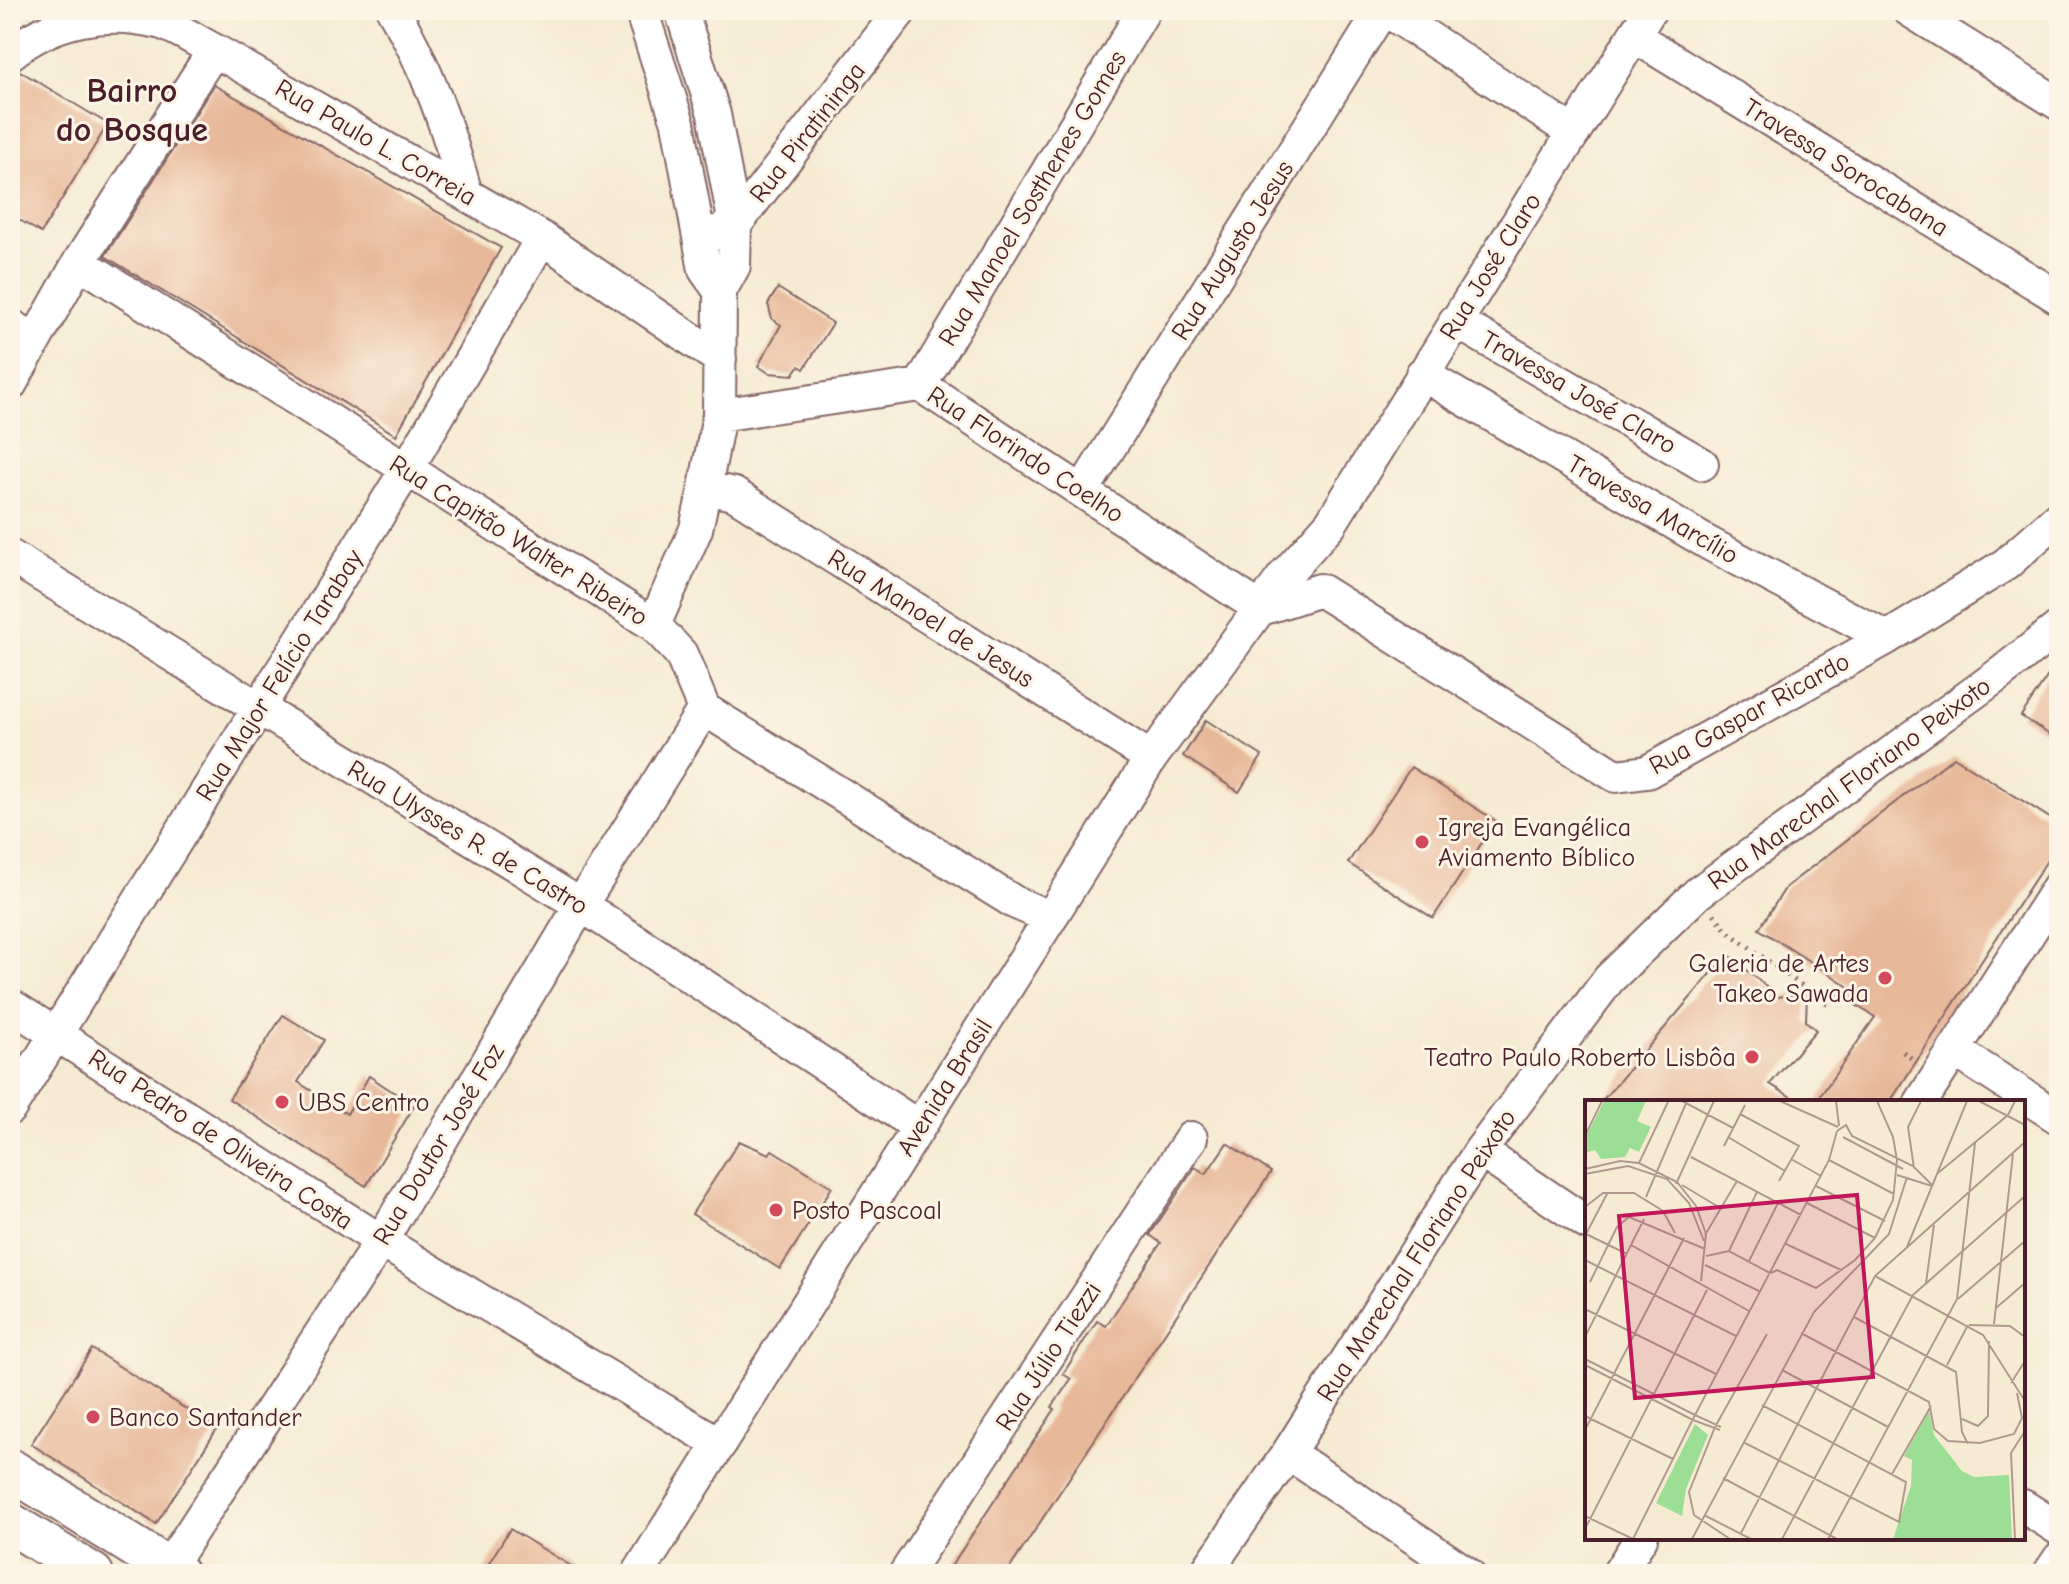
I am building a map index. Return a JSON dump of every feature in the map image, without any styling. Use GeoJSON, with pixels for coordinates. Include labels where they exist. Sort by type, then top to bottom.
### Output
{"type":"FeatureCollection","features":[{"type":"Feature","properties":{"kind":"main road"},"geometry":{"type":"LineString","coordinates":[[10,1469],[170,1572]]}},
{"type":"Feature","properties":{"kind":"main road"},"geometry":{"type":"LineString","coordinates":[[10,1523],[93,1574]]}},
{"type":"Feature","properties":{"kind":"street"},"geometry":{"type":"LineString","coordinates":[[393,10],[421,55],[451,138],[466,194]]}},
{"type":"Feature","properties":{"kind":"street"},"geometry":{"type":"LineString","coordinates":[[641,10],[678,123],[705,270],[720,291]]}},
{"type":"Feature","properties":{"kind":"street"},"geometry":{"type":"LineString","coordinates":[[654,625],[696,529],[719,415],[720,291],[734,266],[735,225],[714,114],[681,10]]}},
{"type":"Feature","properties":{"kind":"street","name":"Rua Manoel Sosthenes Gomes"},"geometry":{"type":"LineString","coordinates":[[920,385],[1144,10]]}},
{"type":"Feature","properties":{"kind":"street"},"geometry":{"type":"LineString","coordinates":[[1384,10],[1574,133]]}},
{"type":"Feature","properties":{"kind":"street","name":"Rua Augusto Jesus"},"geometry":{"type":"LineString","coordinates":[[1083,490],[1384,10]]}},
{"type":"Feature","properties":{"kind":"street"},"geometry":{"type":"LineString","coordinates":[[1909,10],[2059,104]]}},
{"type":"Feature","properties":{"kind":"street","name":"Rua Piratininga"},"geometry":{"type":"LineString","coordinates":[[700,238],[735,225],[895,12]]}},
{"type":"Feature","properties":{"kind":"street","name":"Rua Paulo L. Correia"},"geometry":{"type":"LineString","coordinates":[[10,54],[52,28],[84,18],[121,16],[160,23],[214,50],[542,238],[720,359]]}},
{"type":"Feature","properties":{"kind":"street","name":"Rua José Claro"},"geometry":{"type":"LineString","coordinates":[[1261,609],[1283,577],[1331,523],[1642,23]]}},
{"type":"Feature","properties":{"kind":"street","name":"Travessa Sorocabana"},"geometry":{"type":"LineString","coordinates":[[1642,23],[2059,298]]}},
{"type":"Feature","properties":{"kind":"street"},"geometry":{"type":"LineString","coordinates":[[10,385],[22,333],[79,262],[214,50]]}},
{"type":"Feature","properties":{"kind":"street"},"geometry":{"type":"LineString","coordinates":[[422,170],[439,158],[451,138]]}},
{"type":"Feature","properties":{"kind":"street","name":"Rua Major Felício Tarabay"},"geometry":{"type":"LineString","coordinates":[[10,1108],[407,469],[542,238]]}},
{"type":"Feature","properties":{"kind":"street","name":"Rua Capitão Walter Ribeiro"},"geometry":{"type":"LineString","coordinates":[[79,262],[654,625],[681,654],[704,709]]}},
{"type":"Feature","properties":{"kind":"street","name":"Travessa José Claro"},"geometry":{"type":"LineString","coordinates":[[1455,321],[1702,464]]}},
{"type":"Feature","properties":{"kind":"street","name":"Travessa Marcílio"},"geometry":{"type":"LineString","coordinates":[[1422,374],[1708,543],[1887,638]]}},
{"type":"Feature","properties":{"kind":"street","name":"Rua Florindo Coelho"},"geometry":{"type":"LineString","coordinates":[[719,415],[920,385],[1261,609]]}},
{"type":"Feature","properties":{"kind":"street","name":"Rua Manoel de Jesus"},"geometry":{"type":"LineString","coordinates":[[705,488],[734,494],[1151,758]]}},
{"type":"Feature","properties":{"kind":"street","name":"Rua Gaspar Ricardo"},"geometry":{"type":"LineString","coordinates":[[1320,590],[1616,776],[1647,772],[1887,638],[2006,564],[2059,517]]}},
{"type":"Feature","properties":{"kind":"street","name":"Rua José Claro"},"geometry":{"type":"LineString","coordinates":[[1320,590],[1322,558],[1331,523]]}},
{"type":"Feature","properties":{"kind":"street","name":"Rua Ulysses R. de Castro"},"geometry":{"type":"LineString","coordinates":[[10,556],[581,905],[919,1127]]}},
{"type":"Feature","properties":{"kind":"street"},"geometry":{"type":"LineString","coordinates":[[1261,609],[1320,590]]}},
{"type":"Feature","properties":{"kind":"street","name":"Avenida Brasil"},"geometry":{"type":"LineString","coordinates":[[638,1574],[1151,758],[1261,609]]}},
{"type":"Feature","properties":{"kind":"street","name":"Rua Marechal Floriano Peixoto"},"geometry":{"type":"LineString","coordinates":[[1205,1574],[1288,1453],[1480,1151],[1609,979],[1698,893],[2059,627]]}},
{"type":"Feature","properties":{"kind":"street"},"geometry":{"type":"LineString","coordinates":[[704,709],[1014,902],[1051,918]]}},
{"type":"Feature","properties":{"kind":"street","name":"Rua Doutor José Foz"},"geometry":{"type":"LineString","coordinates":[[170,1572],[381,1241],[581,905],[704,709]]}},
{"type":"Feature","properties":{"kind":"street"},"geometry":{"type":"LineString","coordinates":[[1922,1100],[2059,886]]}},
{"type":"Feature","properties":{"kind":"street","name":"Rua Pedro de Oliveira Costa"},"geometry":{"type":"LineString","coordinates":[[10,1005],[381,1241],[720,1444]]}},
{"type":"Feature","properties":{"kind":"street"},"geometry":{"type":"LineString","coordinates":[[1954,1050],[2059,1118]]}},
{"type":"Feature","properties":{"kind":"street","name":"Rua Júlio Tiezzi"},"geometry":{"type":"LineString","coordinates":[[905,1574],[1191,1138]]}},
{"type":"Feature","properties":{"kind":"street"},"geometry":{"type":"LineString","coordinates":[[1480,1151],[1585,1222]]}},
{"type":"Feature","properties":{"kind":"street"},"geometry":{"type":"LineString","coordinates":[[1288,1453],[1468,1574]]}},
{"type":"Feature","properties":{"kind":"street"},"geometry":{"type":"LineString","coordinates":[[2025,1507],[2059,1529]]}},
{"type":"Feature","properties":{"kind":"street"},"geometry":{"type":"LineString","coordinates":[[1618,1574],[1640,1540]]}},
{"type":"Feature","properties":{"kind":"street"},"geometry":{"type":"LineString","coordinates":[[2049,1574],[2059,1559]]}},
{"type":"Feature","properties":{"kind":"path"},"geometry":{"type":"LineString","coordinates":[[1698,893],[1727,931],[1831,1007]]}},
{"type":"Feature","properties":{"kind":"building"},"geometry":{"type":"Polygon","coordinates":[[[20,71],[108,124],[41,233],[10,214],[10,87],[20,71]]]}},
{"type":"Feature","properties":{"kind":"building"},"geometry":{"type":"Polygon","coordinates":[[[214,85],[501,248],[396,435],[105,256],[214,85]]]}},
{"type":"Feature","properties":{"kind":"building"},"geometry":{"type":"Polygon","coordinates":[[[778,288],[833,323],[804,369],[799,366],[793,375],[769,373],[758,366],[781,325],[772,319],[768,304],[778,288]]]}},
{"type":"Feature","properties":{"kind":"building"},"geometry":{"type":"Polygon","coordinates":[[[2059,659],[2059,741],[2021,716],[2059,659]]]}},
{"type":"Feature","properties":{"kind":"building"},"geometry":{"type":"Polygon","coordinates":[[[1206,720],[1262,756],[1239,792],[1183,756],[1206,720]]]}},
{"type":"Feature","properties":{"kind":"building"},"geometry":{"type":"Polygon","coordinates":[[[1954,757],[2059,824],[2059,842],[1891,1100],[1817,1100],[1875,1017],[1831,990],[1851,988],[1759,929],[1786,887],[1954,757]]]}},
{"type":"Feature","properties":{"kind":"building","name":"Igreja Evangélica Aviamento Bíblico"},"geometry":{"type":"Polygon","coordinates":[[[1411,767],[1496,821],[1433,918],[1348,863],[1411,767]]]}},
{"type":"Feature","properties":{"kind":"building"},"geometry":{"type":"Polygon","coordinates":[[[1728,954],[1778,997],[1807,993],[1806,1021],[1816,1030],[1770,1084],[1796,1100],[1603,1100],[1728,954]]]}},
{"type":"Feature","properties":{"kind":"building","name":"UBS Centro"},"geometry":{"type":"Polygon","coordinates":[[[283,1015],[324,1040],[298,1082],[347,1114],[369,1076],[414,1106],[366,1186],[229,1099],[283,1015]]]}},
{"type":"Feature","properties":{"kind":"building","name":"Posto Pascoal"},"geometry":{"type":"Polygon","coordinates":[[[739,1141],[769,1154],[772,1150],[832,1187],[780,1269],[692,1214],[739,1141]]]}},
{"type":"Feature","properties":{"kind":"building"},"geometry":{"type":"Polygon","coordinates":[[[1227,1143],[1271,1172],[1006,1574],[946,1574],[1055,1409],[1052,1407],[1071,1379],[1063,1374],[1097,1321],[1106,1326],[1161,1243],[1150,1235],[1195,1167],[1206,1174],[1227,1143]]]}},
{"type":"Feature","properties":{"kind":"building"},"geometry":{"type":"Polygon","coordinates":[[[92,1349],[217,1429],[156,1524],[31,1444],[92,1349]]]}},
{"type":"Feature","properties":{"kind":"building"},"geometry":{"type":"Polygon","coordinates":[[[510,1529],[584,1574],[482,1574],[510,1529]]]}},
{"type":"Feature","properties":{"kind":"place","name":"Igreja Evangélica Aviamento Bíblico"},"geometry":{"type":"Point","coordinates":[1422,842]}},
{"type":"Feature","properties":{"kind":"place","name":"Galeria de Artes Takeo Sawada"},"geometry":{"type":"Point","coordinates":[1885,978]}},
{"type":"Feature","properties":{"kind":"place","name":"Teatro Paulo Roberto Lisbôa"},"geometry":{"type":"Point","coordinates":[1752,1057]}},
{"type":"Feature","properties":{"kind":"place","name":"UBS Centro"},"geometry":{"type":"Point","coordinates":[282,1102]}},
{"type":"Feature","properties":{"kind":"place","name":"Posto Pascoal"},"geometry":{"type":"Point","coordinates":[776,1210]}},
{"type":"Feature","properties":{"kind":"place","name":"Banco Santander"},"geometry":{"type":"Point","coordinates":[93,1417]}},
{"type":"Feature","properties":{"kind":"district","name":"Bairro do Bosque"},"geometry":{"type":"Point","coordinates":[132,110]}}]}
